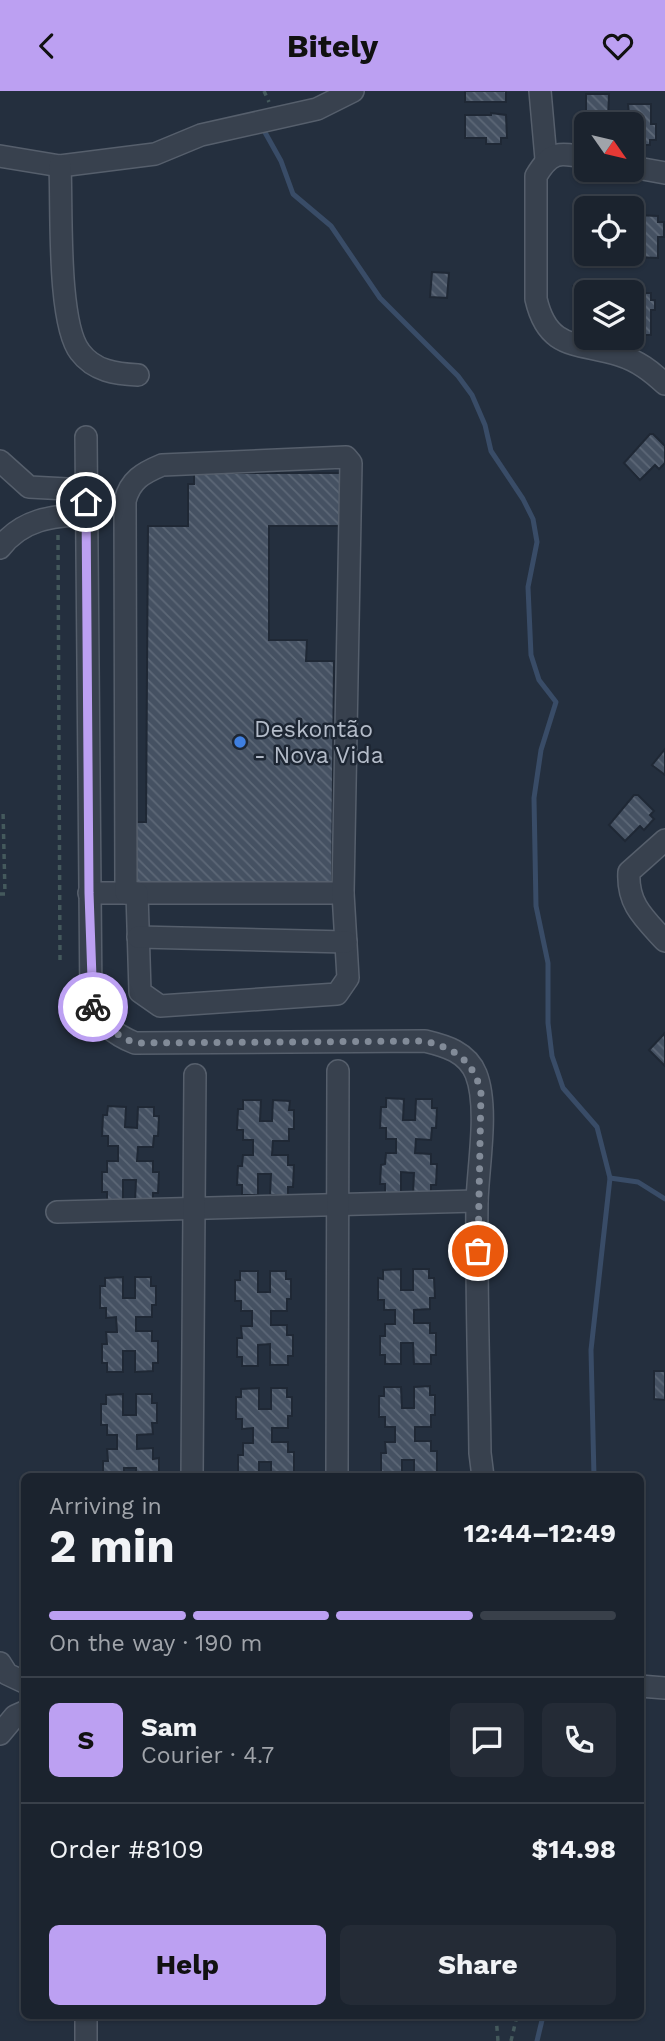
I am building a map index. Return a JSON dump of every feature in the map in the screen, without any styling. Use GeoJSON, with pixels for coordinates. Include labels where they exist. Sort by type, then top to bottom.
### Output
{"type":"FeatureCollection","features":[{"type":"Feature","properties":{"kind":"street"},"geometry":{"type":"LineString","coordinates":[[0,156],[60,166],[155,154],[201,135],[317,109],[354,91]]}},
{"type":"Feature","properties":{"kind":"street"},"geometry":{"type":"LineString","coordinates":[[540,91],[546,159],[536,176],[536,290],[540,316],[549,330],[561,340],[637,362],[665,384]]}},
{"type":"Feature","properties":{"kind":"street"},"geometry":{"type":"LineString","coordinates":[[546,159],[562,153],[574,156]]}},
{"type":"Feature","properties":{"kind":"street"},"geometry":{"type":"LineString","coordinates":[[60,166],[66,309],[71,338],[91,363],[115,374],[138,375]]}},
{"type":"Feature","properties":{"kind":"street"},"geometry":{"type":"LineString","coordinates":[[644,169],[665,173]]}},
{"type":"Feature","properties":{"kind":"street"},"geometry":{"type":"LineString","coordinates":[[86,437],[91,1003],[100,1020],[116,1035],[135,1043],[157,1045],[425,1041],[450,1047],[466,1059],[476,1073],[481,1091],[477,1201],[482,1473]]}},
{"type":"Feature","properties":{"kind":"street"},"geometry":{"type":"LineString","coordinates":[[349,459],[343,893],[348,978],[337,994],[160,1006],[140,992],[138,937],[126,820],[125,501],[135,480],[162,465],[349,459]]}},
{"type":"Feature","properties":{"kind":"street"},"geometry":{"type":"LineString","coordinates":[[0,461],[29,487],[86,502],[125,501]]}},
{"type":"Feature","properties":{"kind":"street"},"geometry":{"type":"LineString","coordinates":[[0,548],[18,530],[33,521],[56,516],[86,502]]}},
{"type":"Feature","properties":{"kind":"street"},"geometry":{"type":"LineString","coordinates":[[88,821],[126,820]]}},
{"type":"Feature","properties":{"kind":"street"},"geometry":{"type":"LineString","coordinates":[[665,840],[629,872],[628,892],[636,911],[665,940]]}},
{"type":"Feature","properties":{"kind":"street"},"geometry":{"type":"LineString","coordinates":[[89,893],[343,893]]}},
{"type":"Feature","properties":{"kind":"street"},"geometry":{"type":"LineString","coordinates":[[138,937],[346,942]]}},
{"type":"Feature","properties":{"kind":"street"},"geometry":{"type":"LineString","coordinates":[[337,1473],[338,1071]]}},
{"type":"Feature","properties":{"kind":"street"},"geometry":{"type":"LineString","coordinates":[[192,1473],[195,1075]]}},
{"type":"Feature","properties":{"kind":"street"},"geometry":{"type":"LineString","coordinates":[[57,1212],[477,1201]]}},
{"type":"Feature","properties":{"kind":"street"},"geometry":{"type":"LineString","coordinates":[[0,1663],[7,1674],[21,1681]]}},
{"type":"Feature","properties":{"kind":"street"},"geometry":{"type":"LineString","coordinates":[[644,1687],[665,1690]]}},
{"type":"Feature","properties":{"kind":"street"},"geometry":{"type":"LineString","coordinates":[[644,1694],[665,1690]]}},
{"type":"Feature","properties":{"kind":"street"},"geometry":{"type":"LineString","coordinates":[[0,1734],[15,1716],[21,1713]]}},
{"type":"Feature","properties":{"kind":"street"},"geometry":{"type":"LineString","coordinates":[[86,2019],[86,2041]]}},
{"type":"Feature","properties":{"kind":"path"},"geometry":{"type":"LineString","coordinates":[[58,533],[60,960]]}},
{"type":"Feature","properties":{"kind":"path"},"geometry":{"type":"LineString","coordinates":[[0,894],[5,894],[3,810]]}},
{"type":"Feature","properties":{"kind":"path"},"geometry":{"type":"LineString","coordinates":[[496,2019],[498,2041]]}},
{"type":"Feature","properties":{"kind":"path"},"geometry":{"type":"LineString","coordinates":[[511,2041],[516,2019]]}},
{"type":"Feature","properties":{"kind":"building"},"geometry":{"type":"Polygon","coordinates":[[[465,91],[506,91],[506,102],[465,102],[465,91]]]}},
{"type":"Feature","properties":{"kind":"building"},"geometry":{"type":"Polygon","coordinates":[[[586,94],[609,94],[608,112],[586,112],[586,94]]]}},
{"type":"Feature","properties":{"kind":"building"},"geometry":{"type":"Polygon","coordinates":[[[628,104],[651,104],[651,124],[656,124],[656,140],[650,140],[650,145],[644,145],[644,112],[629,112],[628,104]]]}},
{"type":"Feature","properties":{"kind":"building"},"geometry":{"type":"Polygon","coordinates":[[[465,115],[506,115],[507,138],[501,138],[501,144],[486,144],[486,138],[465,138],[465,115]]]}},
{"type":"Feature","properties":{"kind":"building"},"geometry":{"type":"Polygon","coordinates":[[[644,215],[658,216],[658,222],[664,222],[664,237],[658,237],[658,258],[644,257],[644,215]]]}},
{"type":"Feature","properties":{"kind":"building"},"geometry":{"type":"Polygon","coordinates":[[[432,272],[449,273],[447,298],[430,297],[432,272]]]}},
{"type":"Feature","properties":{"kind":"building"},"geometry":{"type":"Polygon","coordinates":[[[644,293],[651,293],[651,300],[655,300],[655,310],[651,310],[651,335],[644,335],[644,293]]]}},
{"type":"Feature","properties":{"kind":"building"},"geometry":{"type":"Polygon","coordinates":[[[650,434],[665,446],[665,463],[659,469],[655,465],[640,480],[624,463],[650,434]]]}},
{"type":"Feature","properties":{"kind":"building","name":"Deskontão - Nova Vida"},"geometry":{"type":"Polygon","coordinates":[[[194,473],[342,473],[341,526],[269,526],[269,640],[307,640],[306,661],[334,661],[332,890],[127,890],[128,822],[146,822],[148,526],[188,526],[188,484],[194,484],[194,473]]]}},
{"type":"Feature","properties":{"kind":"building"},"geometry":{"type":"Polygon","coordinates":[[[665,749],[665,775],[652,765],[665,749]]]}},
{"type":"Feature","properties":{"kind":"building"},"geometry":{"type":"Polygon","coordinates":[[[634,795],[638,795],[654,811],[650,815],[654,819],[644,830],[640,826],[625,841],[609,825],[634,795]]]}},
{"type":"Feature","properties":{"kind":"building"},"geometry":{"type":"Polygon","coordinates":[[[665,1033],[665,1066],[649,1050],[665,1033]]]}},
{"type":"Feature","properties":{"kind":"building"},"geometry":{"type":"Polygon","coordinates":[[[386,1098],[404,1099],[403,1120],[415,1120],[416,1099],[432,1099],[432,1108],[437,1108],[436,1128],[432,1128],[431,1140],[416,1139],[415,1153],[431,1154],[431,1164],[437,1164],[436,1185],[431,1185],[431,1194],[413,1194],[414,1173],[401,1172],[401,1193],[385,1193],[385,1184],[380,1184],[381,1165],[385,1164],[386,1153],[396,1153],[396,1139],[386,1139],[386,1128],[380,1128],[381,1107],[386,1107],[386,1098]]]}},
{"type":"Feature","properties":{"kind":"building"},"geometry":{"type":"Polygon","coordinates":[[[243,1100],[261,1100],[260,1121],[272,1121],[273,1100],[290,1101],[289,1110],[294,1110],[294,1129],[289,1129],[289,1141],[273,1141],[272,1155],[288,1155],[288,1165],[294,1165],[293,1187],[288,1187],[288,1195],[270,1195],[271,1174],[258,1174],[258,1195],[242,1195],[242,1185],[237,1185],[238,1166],[242,1166],[243,1155],[253,1155],[253,1140],[243,1140],[243,1130],[237,1130],[238,1109],[243,1109],[243,1100]]]}},
{"type":"Feature","properties":{"kind":"building"},"geometry":{"type":"Polygon","coordinates":[[[108,1106],[126,1107],[125,1127],[137,1128],[138,1107],[154,1107],[154,1116],[159,1116],[158,1136],[154,1136],[153,1147],[138,1147],[137,1161],[153,1161],[153,1172],[159,1172],[158,1193],[153,1193],[153,1202],[135,1201],[136,1180],[123,1180],[123,1201],[107,1201],[107,1192],[102,1192],[102,1172],[107,1172],[107,1161],[118,1161],[118,1146],[108,1146],[108,1136],[102,1136],[103,1115],[107,1115],[108,1106]]]}},
{"type":"Feature","properties":{"kind":"building"},"geometry":{"type":"Polygon","coordinates":[[[401,1269],[401,1290],[413,1290],[413,1269],[429,1269],[429,1278],[434,1278],[435,1298],[430,1298],[430,1309],[414,1310],[414,1323],[430,1323],[430,1333],[436,1333],[436,1355],[431,1355],[431,1364],[414,1364],[413,1343],[401,1343],[401,1364],[385,1364],[385,1355],[380,1355],[380,1336],[385,1336],[385,1324],[395,1324],[395,1310],[384,1310],[384,1300],[378,1300],[378,1278],[383,1279],[383,1270],[401,1269]]]}},
{"type":"Feature","properties":{"kind":"building"},"geometry":{"type":"Polygon","coordinates":[[[240,1271],[258,1271],[258,1292],[270,1292],[270,1271],[286,1271],[286,1279],[291,1279],[291,1299],[287,1299],[287,1311],[271,1311],[271,1325],[287,1325],[287,1335],[293,1335],[293,1356],[288,1356],[288,1365],[270,1365],[270,1344],[258,1345],[258,1366],[242,1366],[242,1357],[237,1357],[237,1338],[242,1338],[241,1326],[252,1326],[252,1311],[241,1311],[241,1301],[235,1301],[235,1280],[240,1280],[240,1271]]]}},
{"type":"Feature","properties":{"kind":"building"},"geometry":{"type":"Polygon","coordinates":[[[123,1277],[123,1298],[135,1298],[135,1277],[151,1277],[151,1286],[156,1286],[156,1305],[152,1305],[152,1317],[136,1317],[136,1331],[152,1331],[152,1341],[158,1341],[158,1363],[153,1363],[153,1371],[135,1372],[135,1351],[123,1351],[123,1372],[107,1372],[107,1363],[102,1363],[102,1344],[107,1344],[106,1332],[117,1332],[116,1317],[106,1318],[106,1308],[100,1308],[100,1286],[105,1286],[105,1278],[123,1277]]]}},
{"type":"Feature","properties":{"kind":"building"},"geometry":{"type":"Polygon","coordinates":[[[654,1371],[665,1371],[665,1400],[654,1399],[654,1371]]]}},
{"type":"Feature","properties":{"kind":"building"},"geometry":{"type":"Polygon","coordinates":[[[430,1386],[430,1395],[435,1395],[435,1415],[431,1415],[431,1427],[415,1427],[415,1441],[431,1441],[431,1451],[437,1451],[437,1472],[414,1473],[414,1460],[402,1460],[402,1473],[381,1473],[381,1453],[386,1453],[385,1442],[395,1442],[395,1427],[385,1427],[385,1417],[379,1417],[379,1396],[384,1396],[384,1387],[401,1387],[402,1408],[414,1408],[414,1387],[430,1386]]]}},
{"type":"Feature","properties":{"kind":"building"},"geometry":{"type":"Polygon","coordinates":[[[259,1388],[259,1409],[271,1409],[271,1388],[287,1388],[287,1397],[292,1397],[292,1416],[288,1416],[288,1428],[272,1428],[272,1442],[288,1442],[288,1452],[294,1452],[294,1473],[271,1473],[271,1462],[259,1462],[259,1473],[238,1473],[238,1455],[243,1455],[243,1443],[253,1443],[253,1428],[242,1429],[242,1419],[236,1419],[236,1397],[241,1397],[241,1389],[259,1388]]]}},
{"type":"Feature","properties":{"kind":"building"},"geometry":{"type":"Polygon","coordinates":[[[123,1394],[123,1415],[136,1415],[136,1394],[152,1394],[152,1403],[157,1403],[157,1423],[152,1423],[153,1434],[137,1435],[137,1449],[153,1448],[153,1459],[159,1458],[159,1473],[136,1473],[136,1468],[124,1468],[124,1473],[103,1473],[103,1461],[108,1461],[107,1449],[117,1449],[117,1435],[107,1435],[107,1425],[101,1425],[101,1404],[106,1404],[106,1395],[123,1394]]]}},
{"type":"Feature","properties":{"kind":"waterway"},"geometry":{"type":"LineString","coordinates":[[262,127],[281,161],[293,194],[331,226],[380,298],[458,376],[472,395],[485,425],[491,451],[533,519],[537,542],[528,587],[531,655],[539,680],[556,702],[541,750],[534,798],[536,906],[548,963],[548,1023],[552,1056],[563,1088],[597,1127],[610,1178],[591,1350],[594,1473]]}},
{"type":"Feature","properties":{"kind":"waterway"},"geometry":{"type":"LineString","coordinates":[[610,1178],[638,1182],[665,1199]]}},
{"type":"Feature","properties":{"kind":"waterway"},"geometry":{"type":"LineString","coordinates":[[537,2041],[542,2019]]}},
{"type":"Feature","properties":{"kind":"way so far"},"geometry":{"type":"LineString","coordinates":[[93,1007],[100,1020],[116,1035],[135,1043],[157,1045],[425,1041],[450,1047],[466,1059],[476,1073],[481,1091],[478,1251]]}},
{"type":"Feature","properties":{"kind":"place","name":"Deskontão - Nova Vida"},"geometry":{"type":"Point","coordinates":[240,742]}},
{"type":"Feature","properties":{"kind":"route"},"geometry":{"type":"LineString","coordinates":[[86,502],[89,893],[93,1007]]}}]}
